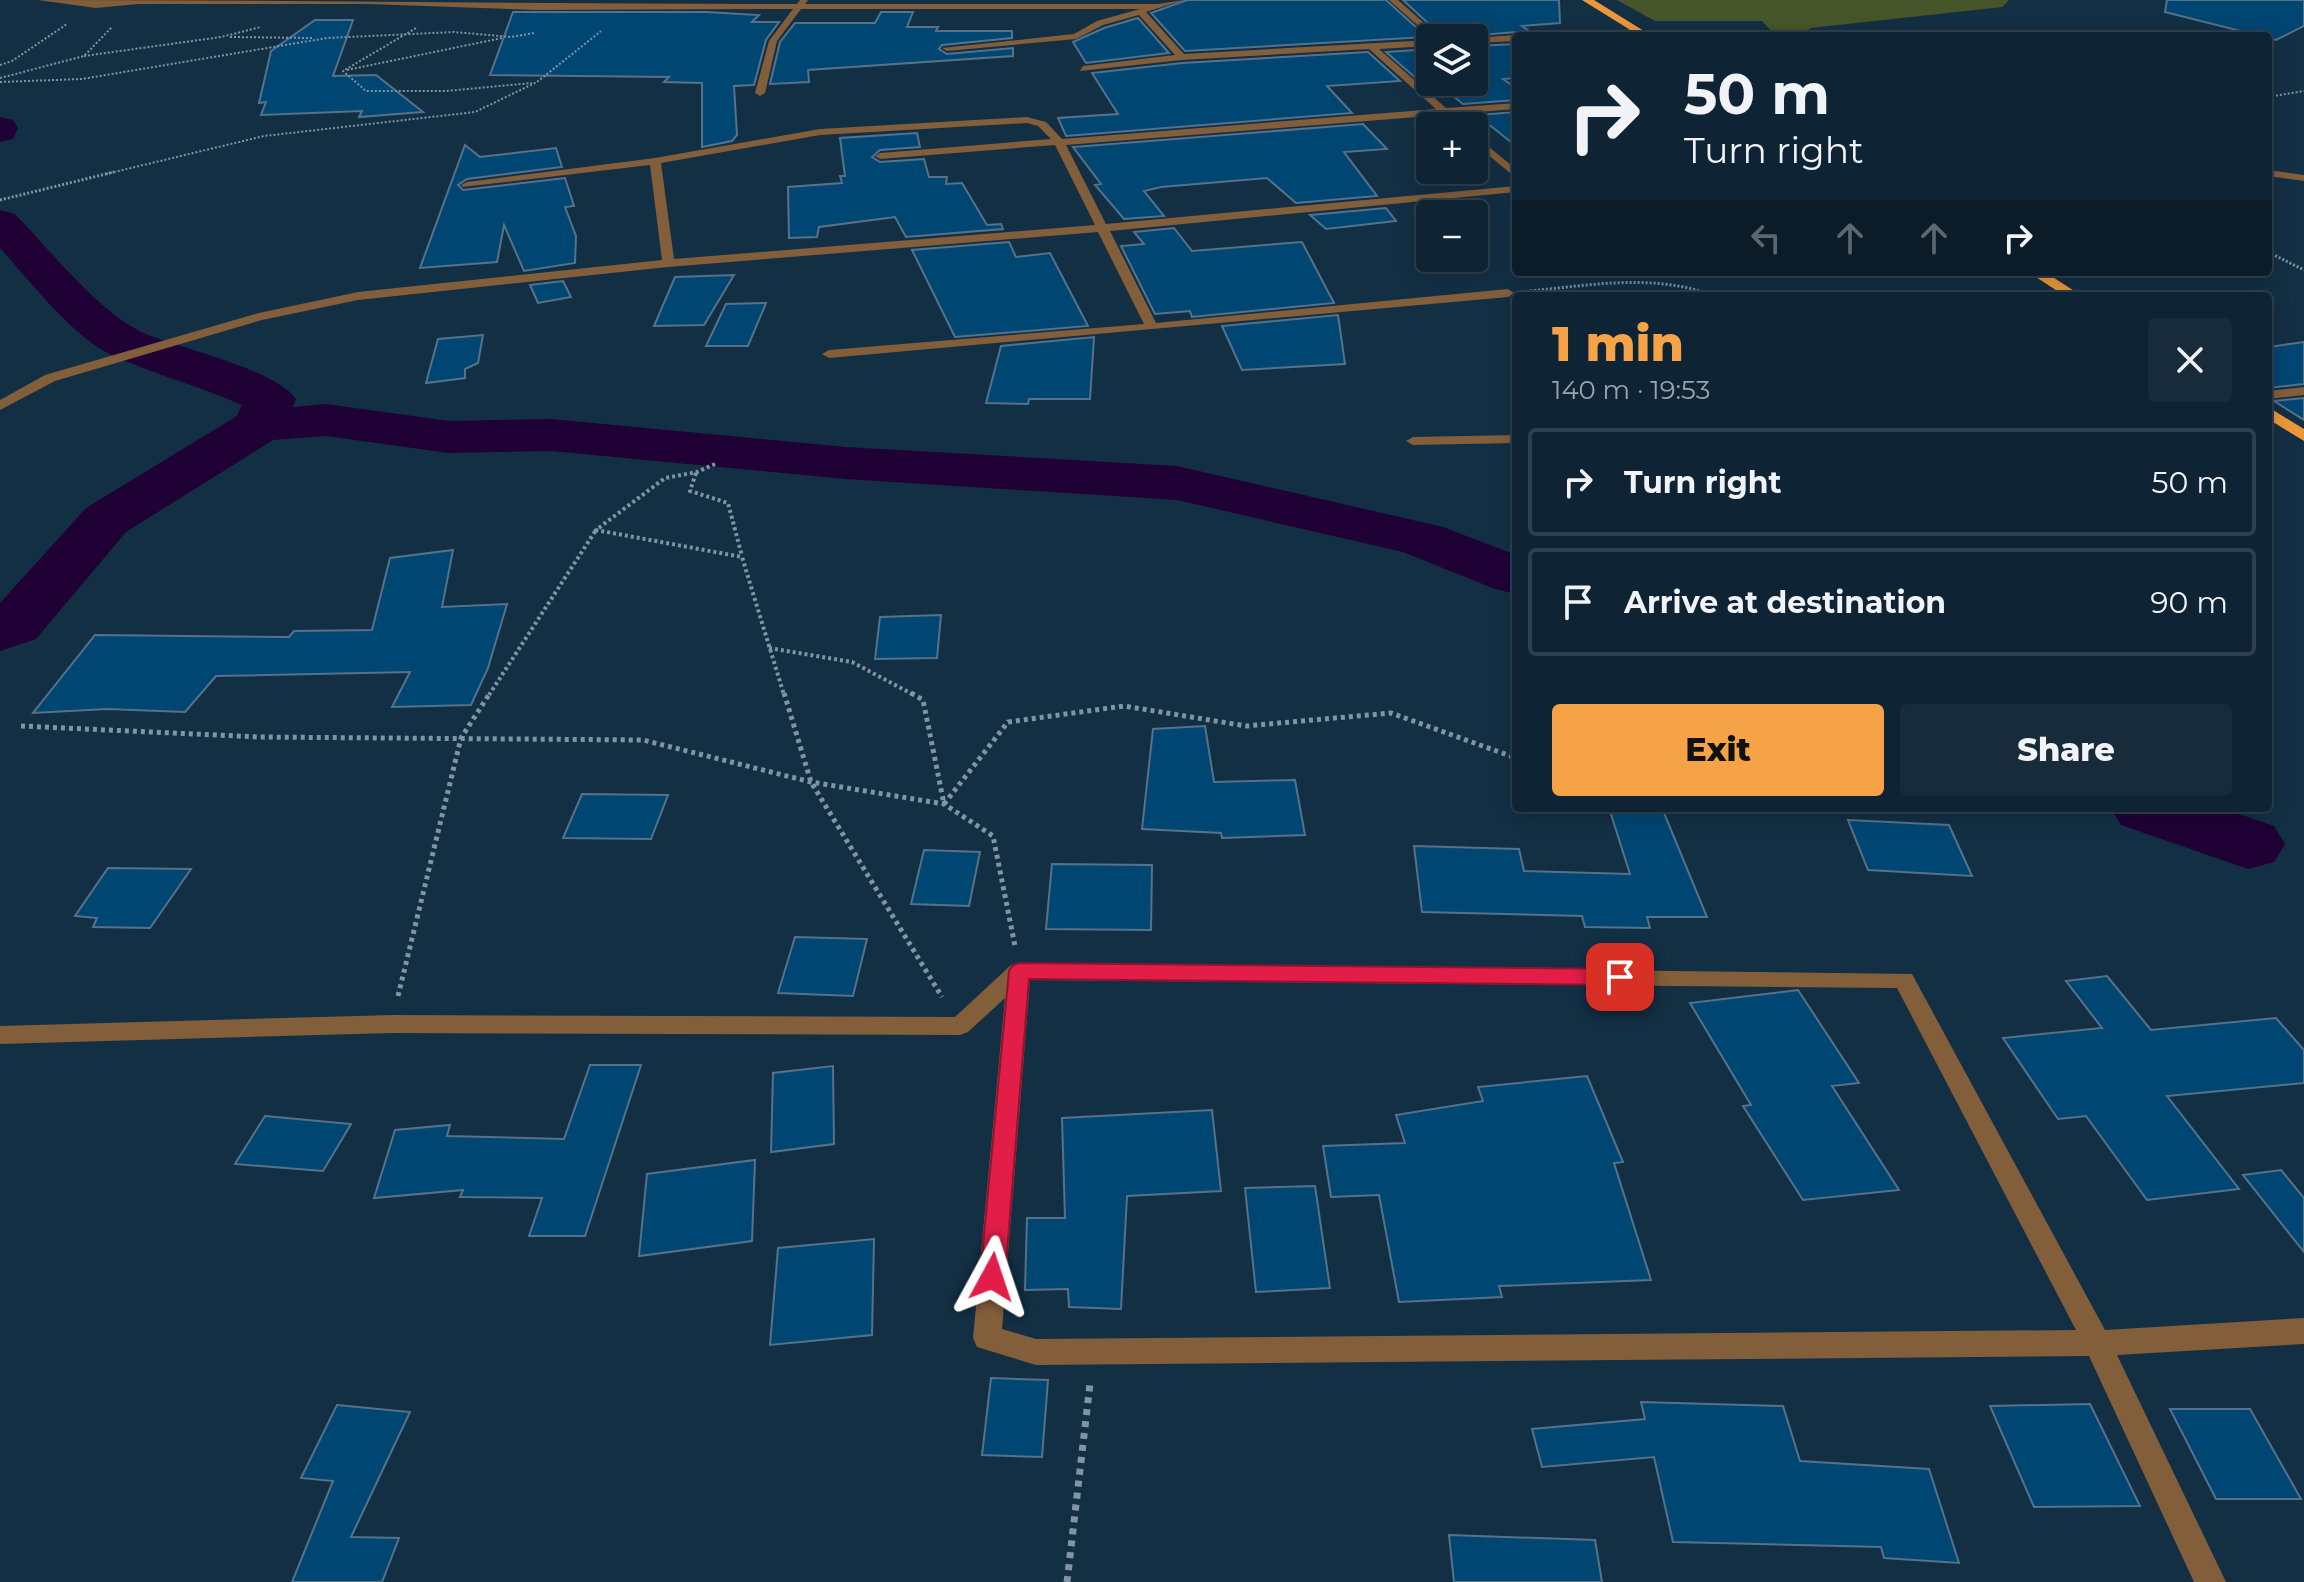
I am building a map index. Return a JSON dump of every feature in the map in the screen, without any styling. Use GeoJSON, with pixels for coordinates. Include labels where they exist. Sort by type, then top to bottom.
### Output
{"type":"FeatureCollection","features":[{"type":"Feature","properties":{"kind":"highway"},"geometry":{"type":"LineString","coordinates":[[1587,0],[1641,32]]}},
{"type":"Feature","properties":{"kind":"highway"},"geometry":{"type":"LineString","coordinates":[[2042,276],[2068,292]]}},
{"type":"Feature","properties":{"kind":"highway"},"geometry":{"type":"LineString","coordinates":[[2272,415],[2304,436]]}},
{"type":"Feature","properties":{"kind":"street"},"geometry":{"type":"LineString","coordinates":[[42,0],[96,5],[138,1],[386,1],[536,7],[802,3],[1157,6]]}},
{"type":"Feature","properties":{"kind":"street"},"geometry":{"type":"LineString","coordinates":[[742,0],[755,5]]}},
{"type":"Feature","properties":{"kind":"street"},"geometry":{"type":"LineString","coordinates":[[947,48],[1076,36],[1082,30],[1180,0]]}},
{"type":"Feature","properties":{"kind":"street"},"geometry":{"type":"LineString","coordinates":[[1393,0],[1421,24]]}},
{"type":"Feature","properties":{"kind":"street"},"geometry":{"type":"LineString","coordinates":[[760,93],[773,41],[802,3]]}},
{"type":"Feature","properties":{"kind":"street"},"geometry":{"type":"LineString","coordinates":[[1140,11],[1182,57]]}},
{"type":"Feature","properties":{"kind":"street"},"geometry":{"type":"LineString","coordinates":[[1488,39],[1512,38]]}},
{"type":"Feature","properties":{"kind":"street"},"geometry":{"type":"LineString","coordinates":[[1083,69],[1182,57],[1416,44]]}},
{"type":"Feature","properties":{"kind":"street"},"geometry":{"type":"LineString","coordinates":[[1373,48],[1444,112],[1512,106]]}},
{"type":"Feature","properties":{"kind":"street"},"geometry":{"type":"LineString","coordinates":[[880,156],[1416,114]]}},
{"type":"Feature","properties":{"kind":"street"},"geometry":{"type":"LineString","coordinates":[[467,185],[655,161],[820,132],[1027,120],[1042,124],[1059,142],[1105,228],[1152,327]]}},
{"type":"Feature","properties":{"kind":"street"},"geometry":{"type":"LineString","coordinates":[[1488,150],[1512,171]]}},
{"type":"Feature","properties":{"kind":"street"},"geometry":{"type":"LineString","coordinates":[[655,161],[668,263]]}},
{"type":"Feature","properties":{"kind":"street"},"geometry":{"type":"LineString","coordinates":[[2272,174],[2304,178]]}},
{"type":"Feature","properties":{"kind":"street"},"geometry":{"type":"LineString","coordinates":[[0,406],[50,378],[259,317],[358,296],[668,263],[1105,228],[1512,189]]}},
{"type":"Feature","properties":{"kind":"street"},"geometry":{"type":"LineString","coordinates":[[829,354],[1508,293]]}},
{"type":"Feature","properties":{"kind":"street"},"geometry":{"type":"LineString","coordinates":[[2272,395],[2304,391]]}},
{"type":"Feature","properties":{"kind":"street"},"geometry":{"type":"LineString","coordinates":[[1413,441],[1512,439]]}},
{"type":"Feature","properties":{"kind":"street"},"geometry":{"type":"LineString","coordinates":[[0,1035],[392,1024],[960,1026],[1019,971],[1904,980],[2097,1343],[2210,1582]]}},
{"type":"Feature","properties":{"kind":"street"},"geometry":{"type":"LineString","coordinates":[[1019,971],[987,1338],[1036,1352],[2097,1343],[2304,1331]]}},
{"type":"Feature","properties":{"kind":"path"},"geometry":{"type":"LineString","coordinates":[[84,56],[138,1]]}},
{"type":"Feature","properties":{"kind":"path"},"geometry":{"type":"LineString","coordinates":[[0,65],[12,61],[96,5]]}},
{"type":"Feature","properties":{"kind":"path"},"geometry":{"type":"LineString","coordinates":[[343,71],[401,35],[468,5]]}},
{"type":"Feature","properties":{"kind":"path"},"geometry":{"type":"LineString","coordinates":[[0,200],[264,136],[475,112],[537,82],[614,20],[644,5]]}},
{"type":"Feature","properties":{"kind":"path"},"geometry":{"type":"LineString","coordinates":[[0,80],[84,56],[221,37],[265,26]]}},
{"type":"Feature","properties":{"kind":"path"},"geometry":{"type":"LineString","coordinates":[[221,37],[327,38],[454,32],[511,37]]}},
{"type":"Feature","properties":{"kind":"path"},"geometry":{"type":"LineString","coordinates":[[343,71],[540,32]]}},
{"type":"Feature","properties":{"kind":"path"},"geometry":{"type":"LineString","coordinates":[[0,80],[82,79],[327,38]]}},
{"type":"Feature","properties":{"kind":"path"},"geometry":{"type":"LineString","coordinates":[[343,71],[366,91],[446,91],[537,82]]}},
{"type":"Feature","properties":{"kind":"path"},"geometry":{"type":"LineString","coordinates":[[2272,96],[2304,91]]}},
{"type":"Feature","properties":{"kind":"path"},"geometry":{"type":"LineString","coordinates":[[2272,254],[2304,270]]}},
{"type":"Feature","properties":{"kind":"path"},"geometry":{"type":"LineString","coordinates":[[1522,292],[1648,283],[1706,292]]}},
{"type":"Feature","properties":{"kind":"path"},"geometry":{"type":"LineString","coordinates":[[1508,293],[1512,293]]}},
{"type":"Feature","properties":{"kind":"path"},"geometry":{"type":"LineString","coordinates":[[392,1024],[461,738],[596,530],[665,478],[697,472],[715,464]]}},
{"type":"Feature","properties":{"kind":"path"},"geometry":{"type":"LineString","coordinates":[[697,472],[690,491],[728,503],[811,782],[960,1026]]}},
{"type":"Feature","properties":{"kind":"path"},"geometry":{"type":"LineString","coordinates":[[596,530],[742,557]]}},
{"type":"Feature","properties":{"kind":"path"},"geometry":{"type":"LineString","coordinates":[[769,648],[852,662],[923,700],[944,804]]}},
{"type":"Feature","properties":{"kind":"path"},"geometry":{"type":"LineString","coordinates":[[944,804],[1008,722],[1124,706],[1246,726],[1391,713],[1512,757]]}},
{"type":"Feature","properties":{"kind":"path"},"geometry":{"type":"LineString","coordinates":[[21,726],[259,737],[643,740],[811,782],[944,804],[993,836],[1019,971]]}},
{"type":"Feature","properties":{"kind":"path"},"geometry":{"type":"LineString","coordinates":[[1067,1582],[1093,1351]]}},
{"type":"Feature","properties":{"kind":"green space"},"geometry":{"type":"Polygon","coordinates":[[[1617,0],[2009,0],[2002,7],[1811,28],[1806,32],[1772,32],[1762,21],[1655,21],[1617,0]]]}},
{"type":"Feature","properties":{"kind":"building"},"geometry":{"type":"Polygon","coordinates":[[[1187,0],[1386,0],[1416,27],[1416,38],[1185,51],[1151,13],[1187,0]]]}},
{"type":"Feature","properties":{"kind":"building"},"geometry":{"type":"Polygon","coordinates":[[[1403,0],[1559,0],[1560,23],[1522,26],[1531,32],[1488,34],[1488,24],[1429,24],[1403,0]]]}},
{"type":"Feature","properties":{"kind":"building"},"geometry":{"type":"Polygon","coordinates":[[[2167,0],[2304,0],[2304,26],[2276,40],[2272,39],[2272,32],[2244,32],[2165,12],[2167,0]]]}},
{"type":"Feature","properties":{"kind":"building"},"geometry":{"type":"Polygon","coordinates":[[[513,12],[706,12],[759,15],[752,22],[779,22],[766,40],[754,85],[734,86],[737,135],[732,141],[702,147],[702,83],[664,82],[669,77],[490,75],[513,12]]]}},
{"type":"Feature","properties":{"kind":"building"},"geometry":{"type":"Polygon","coordinates":[[[881,12],[913,12],[907,27],[938,27],[936,31],[1012,31],[1012,38],[942,45],[939,49],[947,54],[1013,48],[1013,56],[808,70],[809,82],[770,84],[780,42],[795,23],[875,23],[881,12]]]}},
{"type":"Feature","properties":{"kind":"building"},"geometry":{"type":"Polygon","coordinates":[[[1138,18],[1169,53],[1086,63],[1073,42],[1104,28],[1138,18]]]}},
{"type":"Feature","properties":{"kind":"building"},"geometry":{"type":"Polygon","coordinates":[[[315,20],[353,20],[333,76],[376,75],[423,112],[359,117],[362,111],[261,115],[266,102],[259,103],[271,51],[315,20]]]}},
{"type":"Feature","properties":{"kind":"building"},"geometry":{"type":"Polygon","coordinates":[[[1512,44],[1512,78],[1503,79],[1512,85],[1512,100],[1463,104],[1453,96],[1488,96],[1488,45],[1512,44]]]}},
{"type":"Feature","properties":{"kind":"building"},"geometry":{"type":"Polygon","coordinates":[[[1416,50],[1416,78],[1386,52],[1416,50]]]}},
{"type":"Feature","properties":{"kind":"building"},"geometry":{"type":"Polygon","coordinates":[[[1368,52],[1400,81],[1327,86],[1352,113],[1066,136],[1058,118],[1118,114],[1092,73],[1182,63],[1368,52]]]}},
{"type":"Feature","properties":{"kind":"building"},"geometry":{"type":"Polygon","coordinates":[[[1512,112],[1512,143],[1488,124],[1488,114],[1512,112]]]}},
{"type":"Feature","properties":{"kind":"building"},"geometry":{"type":"Polygon","coordinates":[[[1363,124],[1387,149],[1344,152],[1377,196],[1296,203],[1267,178],[1144,191],[1164,216],[1124,219],[1095,185],[1101,184],[1073,147],[1363,124]]]}},
{"type":"Feature","properties":{"kind":"building"},"geometry":{"type":"Polygon","coordinates":[[[917,133],[920,147],[880,150],[872,157],[880,162],[924,159],[929,177],[947,177],[946,184],[962,183],[987,225],[1001,224],[1003,229],[906,237],[895,217],[819,227],[817,237],[789,238],[788,187],[842,183],[840,176],[845,176],[840,138],[917,133]]]}},
{"type":"Feature","properties":{"kind":"building"},"geometry":{"type":"Polygon","coordinates":[[[465,145],[480,157],[556,148],[562,167],[467,179],[458,185],[463,190],[565,178],[574,206],[565,207],[576,236],[575,263],[524,271],[504,225],[497,262],[420,268],[465,145]]]}},
{"type":"Feature","properties":{"kind":"building"},"geometry":{"type":"Polygon","coordinates":[[[1386,208],[1396,221],[1326,229],[1310,215],[1386,208]]]}},
{"type":"Feature","properties":{"kind":"building"},"geometry":{"type":"Polygon","coordinates":[[[1174,228],[1192,251],[1302,242],[1334,303],[1192,317],[1190,311],[1155,314],[1121,246],[1144,244],[1134,232],[1174,228]]]}},
{"type":"Feature","properties":{"kind":"building"},"geometry":{"type":"Polygon","coordinates":[[[1009,242],[1016,257],[1050,253],[1088,326],[955,337],[912,250],[1009,242]]]}},
{"type":"Feature","properties":{"kind":"building"},"geometry":{"type":"Polygon","coordinates":[[[734,275],[704,325],[654,326],[675,277],[734,275]]]}},
{"type":"Feature","properties":{"kind":"building"},"geometry":{"type":"Polygon","coordinates":[[[563,281],[571,297],[538,303],[530,285],[563,281]]]}},
{"type":"Feature","properties":{"kind":"building"},"geometry":{"type":"Polygon","coordinates":[[[766,303],[748,346],[706,346],[726,304],[766,303]]]}},
{"type":"Feature","properties":{"kind":"building"},"geometry":{"type":"Polygon","coordinates":[[[1338,315],[1345,364],[1242,370],[1222,326],[1338,315]]]}},
{"type":"Feature","properties":{"kind":"building"},"geometry":{"type":"Polygon","coordinates":[[[483,335],[478,363],[465,369],[465,378],[426,383],[438,339],[483,335]]]}},
{"type":"Feature","properties":{"kind":"building"},"geometry":{"type":"Polygon","coordinates":[[[1094,337],[1090,399],[1029,399],[1028,404],[986,403],[1001,346],[1094,337]]]}},
{"type":"Feature","properties":{"kind":"building"},"geometry":{"type":"Polygon","coordinates":[[[2304,342],[2304,384],[2272,388],[2272,346],[2304,342]]]}},
{"type":"Feature","properties":{"kind":"building"},"geometry":{"type":"Polygon","coordinates":[[[2304,398],[2304,420],[2274,401],[2304,398]]]}},
{"type":"Feature","properties":{"kind":"building"},"geometry":{"type":"Polygon","coordinates":[[[453,550],[442,607],[507,604],[488,668],[471,705],[392,707],[410,672],[216,676],[185,712],[107,709],[33,713],[95,635],[289,637],[294,631],[372,630],[390,558],[453,550]]]}},
{"type":"Feature","properties":{"kind":"building"},"geometry":{"type":"Polygon","coordinates":[[[941,615],[937,658],[875,659],[880,617],[941,615]]]}},
{"type":"Feature","properties":{"kind":"building"},"geometry":{"type":"Polygon","coordinates":[[[1205,726],[1214,782],[1295,780],[1305,835],[1222,838],[1221,833],[1142,829],[1153,729],[1205,726]]]}},
{"type":"Feature","properties":{"kind":"building"},"geometry":{"type":"Polygon","coordinates":[[[582,794],[668,795],[651,839],[563,838],[582,794]]]}},
{"type":"Feature","properties":{"kind":"building"},"geometry":{"type":"Polygon","coordinates":[[[1610,812],[1664,812],[1707,917],[1647,917],[1650,928],[1585,927],[1582,916],[1422,912],[1414,846],[1519,849],[1524,871],[1630,874],[1610,812]]]}},
{"type":"Feature","properties":{"kind":"building"},"geometry":{"type":"Polygon","coordinates":[[[1848,820],[1949,825],[1972,876],[1868,870],[1848,820]]]}},
{"type":"Feature","properties":{"kind":"building"},"geometry":{"type":"Polygon","coordinates":[[[924,850],[980,852],[969,906],[911,904],[924,850]]]}},
{"type":"Feature","properties":{"kind":"building"},"geometry":{"type":"Polygon","coordinates":[[[1052,864],[1152,865],[1151,930],[1046,929],[1052,864]]]}},
{"type":"Feature","properties":{"kind":"building"},"geometry":{"type":"Polygon","coordinates":[[[108,868],[191,869],[150,928],[93,927],[97,918],[75,916],[108,868]]]}},
{"type":"Feature","properties":{"kind":"building"},"geometry":{"type":"Polygon","coordinates":[[[795,937],[867,939],[853,996],[778,993],[795,937]]]}},
{"type":"Feature","properties":{"kind":"building"},"geometry":{"type":"Polygon","coordinates":[[[2107,976],[2151,1030],[2276,1018],[2304,1050],[2304,1083],[2167,1096],[2239,1189],[2147,1200],[2086,1116],[2058,1119],[2003,1038],[2102,1028],[2066,981],[2107,976]]]}},
{"type":"Feature","properties":{"kind":"building"},"geometry":{"type":"Polygon","coordinates":[[[1798,990],[1859,1083],[1832,1086],[1899,1190],[1803,1200],[1743,1106],[1751,1105],[1690,1003],[1798,990]]]}},
{"type":"Feature","properties":{"kind":"building"},"geometry":{"type":"Polygon","coordinates":[[[590,1065],[641,1065],[585,1236],[529,1236],[542,1198],[460,1197],[463,1190],[374,1198],[395,1130],[450,1125],[447,1136],[564,1139],[590,1065]]]}},
{"type":"Feature","properties":{"kind":"building"},"geometry":{"type":"Polygon","coordinates":[[[833,1066],[834,1144],[771,1152],[773,1073],[833,1066]]]}},
{"type":"Feature","properties":{"kind":"building"},"geometry":{"type":"Polygon","coordinates":[[[1587,1076],[1623,1162],[1614,1163],[1651,1280],[1499,1286],[1502,1297],[1399,1302],[1379,1195],[1331,1197],[1323,1146],[1405,1143],[1396,1115],[1483,1101],[1478,1087],[1587,1076]]]}},
{"type":"Feature","properties":{"kind":"building"},"geometry":{"type":"Polygon","coordinates":[[[1212,1110],[1221,1191],[1127,1196],[1121,1309],[1069,1307],[1068,1289],[1025,1290],[1027,1218],[1065,1218],[1062,1118],[1212,1110]]]}},
{"type":"Feature","properties":{"kind":"building"},"geometry":{"type":"Polygon","coordinates":[[[265,1116],[351,1124],[323,1171],[235,1164],[265,1116]]]}},
{"type":"Feature","properties":{"kind":"building"},"geometry":{"type":"Polygon","coordinates":[[[755,1160],[752,1241],[639,1256],[647,1174],[755,1160]]]}},
{"type":"Feature","properties":{"kind":"building"},"geometry":{"type":"Polygon","coordinates":[[[2281,1170],[2304,1198],[2304,1252],[2243,1175],[2281,1170]]]}},
{"type":"Feature","properties":{"kind":"building"},"geometry":{"type":"Polygon","coordinates":[[[1315,1186],[1330,1288],[1256,1292],[1245,1188],[1315,1186]]]}},
{"type":"Feature","properties":{"kind":"building"},"geometry":{"type":"Polygon","coordinates":[[[874,1239],[872,1335],[770,1345],[778,1248],[874,1239]]]}},
{"type":"Feature","properties":{"kind":"building"},"geometry":{"type":"Polygon","coordinates":[[[991,1378],[1048,1380],[1042,1457],[982,1455],[991,1378]]]}},
{"type":"Feature","properties":{"kind":"building"},"geometry":{"type":"Polygon","coordinates":[[[1641,1402],[1783,1406],[1800,1461],[1929,1469],[1959,1563],[1884,1558],[1881,1547],[1673,1542],[1654,1457],[1542,1467],[1532,1429],[1645,1419],[1641,1402]]]}},
{"type":"Feature","properties":{"kind":"building"},"geometry":{"type":"Polygon","coordinates":[[[2090,1404],[2140,1506],[2034,1507],[1990,1406],[2090,1404]]]}},
{"type":"Feature","properties":{"kind":"building"},"geometry":{"type":"Polygon","coordinates":[[[337,1405],[410,1412],[351,1537],[399,1538],[382,1582],[292,1582],[333,1481],[301,1478],[337,1405]]]}},
{"type":"Feature","properties":{"kind":"building"},"geometry":{"type":"Polygon","coordinates":[[[2170,1409],[2250,1409],[2301,1499],[2216,1499],[2170,1409]]]}},
{"type":"Feature","properties":{"kind":"building"},"geometry":{"type":"Polygon","coordinates":[[[1449,1535],[1595,1540],[1602,1582],[1454,1582],[1449,1535]]]}},
{"type":"Feature","properties":{"kind":"waterway"},"geometry":{"type":"LineString","coordinates":[[0,223],[83,311],[125,343],[216,375],[270,399],[260,425]]}},
{"type":"Feature","properties":{"kind":"waterway"},"geometry":{"type":"LineString","coordinates":[[260,425],[326,420],[449,437],[551,435],[846,463],[1177,483],[1422,539],[1512,574]]}},
{"type":"Feature","properties":{"kind":"waterway"},"geometry":{"type":"LineString","coordinates":[[0,632],[14,626],[106,520],[260,425]]}},
{"type":"Feature","properties":{"kind":"waterway"},"geometry":{"type":"LineString","coordinates":[[2158,812],[2248,844]]}},
{"type":"Feature","properties":{"kind":"route"},"geometry":{"type":"LineString","coordinates":[[992,1277],[1019,971],[1620,977]]}}]}
